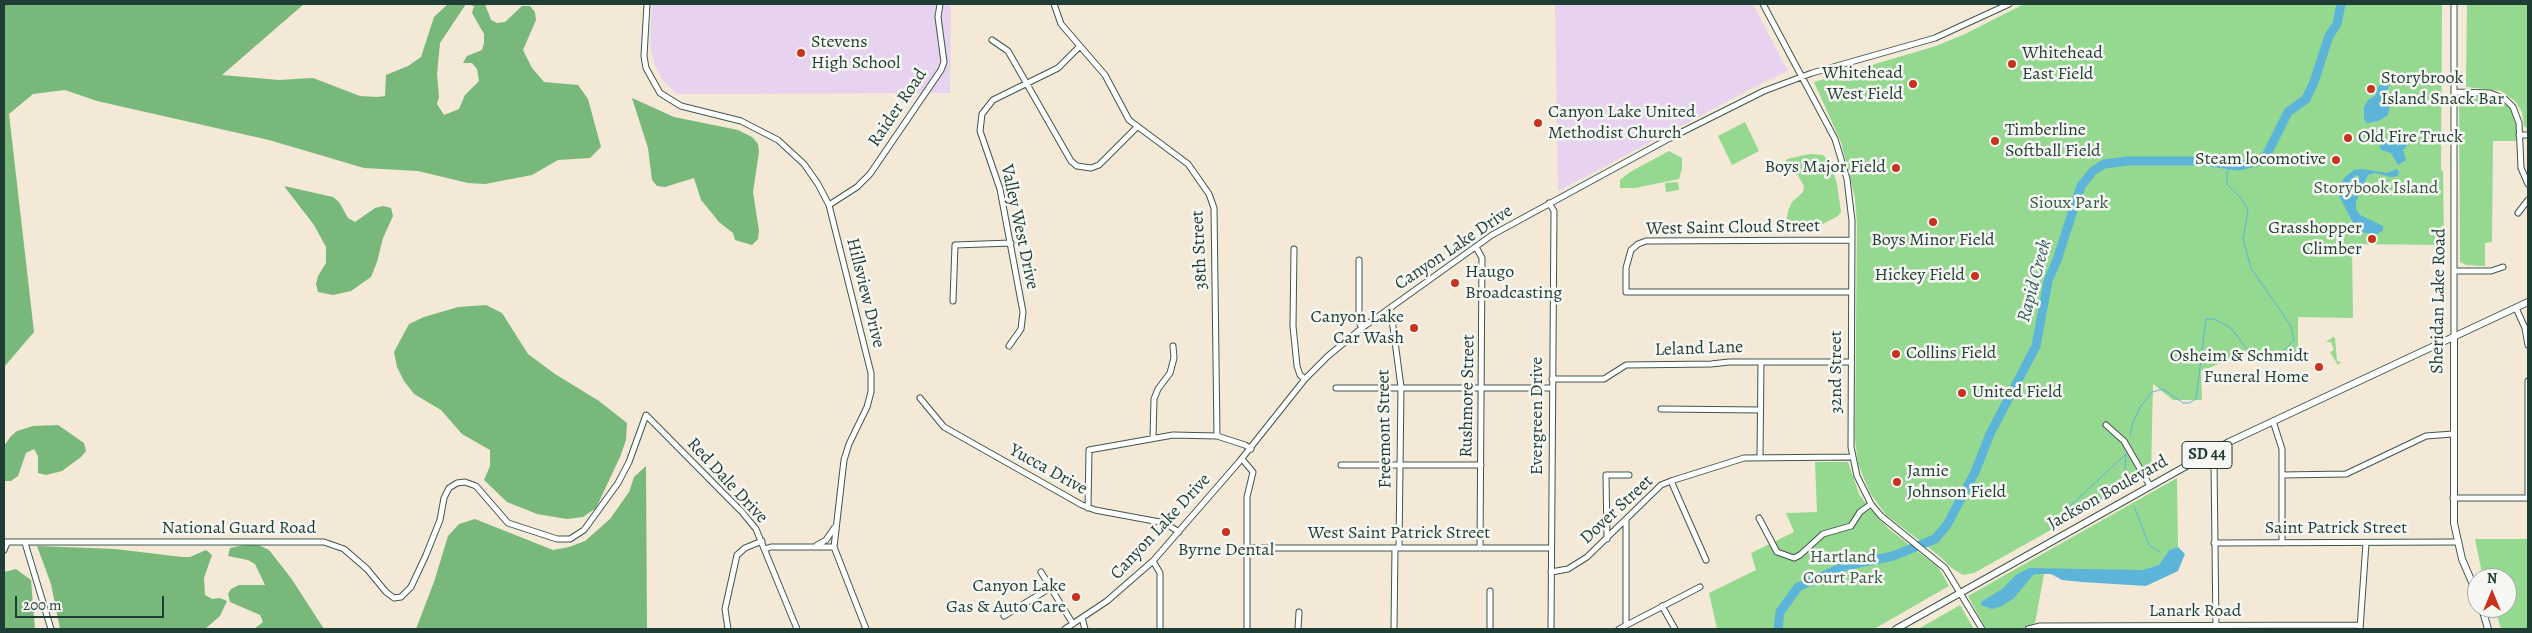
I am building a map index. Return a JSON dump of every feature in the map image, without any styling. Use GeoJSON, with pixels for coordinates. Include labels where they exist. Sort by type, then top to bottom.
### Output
{"type":"FeatureCollection","features":[{"type":"Feature","properties":{"kind":"main road","name":"Jackson Boulevard"},"geometry":{"type":"LineString","coordinates":[[1896,629],[2210,453],[2273,421],[2528,302]]}},
{"type":"Feature","properties":{"kind":"main road","name":"Sheridan Lake Road"},"geometry":{"type":"LineString","coordinates":[[2454,337],[2453,498],[2457,542],[2467,572]]}},
{"type":"Feature","properties":{"kind":"street","name":"Hillsview Drive"},"geometry":{"type":"LineString","coordinates":[[647,4],[644,56],[651,79],[660,92],[672,102],[749,124],[778,140],[804,164],[818,184],[829,205],[872,373],[871,392],[867,407],[849,444],[844,460],[834,547],[866,629]]}},
{"type":"Feature","properties":{"kind":"street","name":"Raider Road"},"geometry":{"type":"LineString","coordinates":[[829,205],[858,186],[870,174],[941,70],[944,62],[938,17],[940,4]]}},
{"type":"Feature","properties":{"kind":"street","name":"38th Street"},"geometry":{"type":"LineString","coordinates":[[1054,4],[1062,24],[1105,75],[1123,111],[1136,128],[1188,164],[1209,194],[1214,208],[1217,436]]}},
{"type":"Feature","properties":{"kind":"street","name":"32nd Street"},"geometry":{"type":"LineString","coordinates":[[1763,4],[1834,139],[1843,162],[1850,199],[1852,240],[1852,457],[1857,476],[1871,504],[1881,516],[1945,568],[1982,629]]}},
{"type":"Feature","properties":{"kind":"street","name":"Canyon Lake Drive"},"geometry":{"type":"LineString","coordinates":[[1065,629],[1117,593],[1153,561],[1251,449],[1305,378],[1362,328],[1492,235],[1734,104],[1802,76],[1936,38],[2008,4]]}},
{"type":"Feature","properties":{"kind":"street","name":"Sheridan Lake Road"},"geometry":{"type":"LineString","coordinates":[[2454,4],[2454,337]]}},
{"type":"Feature","properties":{"kind":"street"},"geometry":{"type":"LineString","coordinates":[[992,40],[1008,51],[1071,161],[1077,166],[1091,168],[1099,165],[1136,128]]}},
{"type":"Feature","properties":{"kind":"street","name":"Valley West Drive"},"geometry":{"type":"LineString","coordinates":[[1009,346],[1018,336],[1023,321],[1011,243],[1000,189],[980,131],[980,122],[986,106],[993,100],[1026,85],[1066,62],[1080,46]]}},
{"type":"Feature","properties":{"kind":"street"},"geometry":{"type":"LineString","coordinates":[[2454,92],[2490,93],[2505,99],[2516,112],[2520,163],[2528,184]]}},
{"type":"Feature","properties":{"kind":"street"},"geometry":{"type":"LineString","coordinates":[[2519,135],[2528,135]]}},
{"type":"Feature","properties":{"kind":"street"},"geometry":{"type":"LineString","coordinates":[[2518,213],[2528,200]]}},
{"type":"Feature","properties":{"kind":"street","name":"Evergreen Drive"},"geometry":{"type":"LineString","coordinates":[[1549,204],[1554,211],[1551,629]]}},
{"type":"Feature","properties":{"kind":"street","name":"West Saint Cloud Street"},"geometry":{"type":"LineString","coordinates":[[1851,292],[1626,292],[1627,259],[1631,250],[1638,244],[1646,241],[1852,240]]}},
{"type":"Feature","properties":{"kind":"street"},"geometry":{"type":"LineString","coordinates":[[953,301],[955,245],[1011,243]]}},
{"type":"Feature","properties":{"kind":"street","name":"Rushmore Street"},"geometry":{"type":"LineString","coordinates":[[1476,247],[1482,258],[1480,547]]}},
{"type":"Feature","properties":{"kind":"street"},"geometry":{"type":"LineString","coordinates":[[1294,250],[1293,326],[1297,366],[1305,378]]}},
{"type":"Feature","properties":{"kind":"street"},"geometry":{"type":"LineString","coordinates":[[1359,260],[1359,322],[1362,328]]}},
{"type":"Feature","properties":{"kind":"street"},"geometry":{"type":"LineString","coordinates":[[2455,271],[2492,271],[2503,267]]}},
{"type":"Feature","properties":{"kind":"street"},"geometry":{"type":"LineString","coordinates":[[2516,308],[2525,328],[2528,345]]}},
{"type":"Feature","properties":{"kind":"street","name":"Freemont Street"},"geometry":{"type":"LineString","coordinates":[[1386,311],[1392,319],[1401,387],[1394,629]]}},
{"type":"Feature","properties":{"kind":"street"},"geometry":{"type":"LineString","coordinates":[[1153,438],[1154,398],[1170,373],[1174,358],[1173,346]]}},
{"type":"Feature","properties":{"kind":"street"},"geometry":{"type":"LineString","coordinates":[[1760,456],[1761,362]]}},
{"type":"Feature","properties":{"kind":"street","name":"Leland Lane"},"geometry":{"type":"LineString","coordinates":[[1552,379],[1604,379],[1626,365],[1851,362]]}},
{"type":"Feature","properties":{"kind":"street"},"geometry":{"type":"LineString","coordinates":[[2453,498],[2528,498],[2528,381]]}},
{"type":"Feature","properties":{"kind":"street"},"geometry":{"type":"LineString","coordinates":[[1336,388],[1552,388]]}},
{"type":"Feature","properties":{"kind":"street","name":"Yucca Drive"},"geometry":{"type":"LineString","coordinates":[[920,398],[944,427],[1088,508],[1165,524],[1179,532]]}},
{"type":"Feature","properties":{"kind":"street"},"geometry":{"type":"LineString","coordinates":[[1662,409],[1760,410]]}},
{"type":"Feature","properties":{"kind":"street","name":"Red Dale Drive"},"geometry":{"type":"LineString","coordinates":[[646,415],[742,512],[762,541],[797,629]]}},
{"type":"Feature","properties":{"kind":"street","name":"National Guard Road"},"geometry":{"type":"LineString","coordinates":[[6,542],[324,542],[344,549],[368,570],[386,592],[394,598],[401,597],[411,587],[426,556],[440,520],[448,488],[456,483],[465,482],[476,486],[508,523],[557,539],[570,538],[584,530],[618,483],[629,462],[646,415]]}},
{"type":"Feature","properties":{"kind":"street"},"geometry":{"type":"LineString","coordinates":[[2273,421],[2281,444],[2282,543]]}},
{"type":"Feature","properties":{"kind":"street"},"geometry":{"type":"LineString","coordinates":[[2106,425],[2124,441],[2150,486]]}},
{"type":"Feature","properties":{"kind":"street"},"geometry":{"type":"LineString","coordinates":[[2282,475],[2346,474],[2426,436],[2453,434]]}},
{"type":"Feature","properties":{"kind":"street"},"geometry":{"type":"LineString","coordinates":[[1088,508],[1089,450],[1173,435],[1217,436],[1245,444],[1251,449]]}},
{"type":"Feature","properties":{"kind":"street"},"geometry":{"type":"LineString","coordinates":[[2210,453],[2214,463],[2216,628]]}},
{"type":"Feature","properties":{"kind":"street","name":"Dover Street"},"geometry":{"type":"LineString","coordinates":[[1552,572],[1568,569],[1578,563],[1626,522],[1661,485],[1744,458],[1760,456],[1852,457]]}},
{"type":"Feature","properties":{"kind":"street"},"geometry":{"type":"LineString","coordinates":[[1242,459],[1253,472],[1247,497],[1247,629]]}},
{"type":"Feature","properties":{"kind":"street"},"geometry":{"type":"LineString","coordinates":[[1341,466],[1480,466]]}},
{"type":"Feature","properties":{"kind":"street"},"geometry":{"type":"LineString","coordinates":[[1607,539],[1606,475],[1629,475]]}},
{"type":"Feature","properties":{"kind":"street"},"geometry":{"type":"LineString","coordinates":[[1670,482],[1706,560]]}},
{"type":"Feature","properties":{"kind":"street"},"geometry":{"type":"LineString","coordinates":[[1759,518],[1777,552],[1794,558],[1800,556],[1823,534],[1851,526],[1860,512],[1871,504]]}},
{"type":"Feature","properties":{"kind":"street"},"geometry":{"type":"LineString","coordinates":[[816,546],[831,535],[838,518]]}},
{"type":"Feature","properties":{"kind":"street"},"geometry":{"type":"LineString","coordinates":[[1626,522],[1626,625]]}},
{"type":"Feature","properties":{"kind":"street"},"geometry":{"type":"LineString","coordinates":[[728,629],[726,603],[737,555],[746,548],[762,541]]}},
{"type":"Feature","properties":{"kind":"street"},"geometry":{"type":"LineString","coordinates":[[4,550],[6,542]]}},
{"type":"Feature","properties":{"kind":"street"},"geometry":{"type":"LineString","coordinates":[[2360,627],[2366,542]]}},
{"type":"Feature","properties":{"kind":"street","name":"Saint Patrick Street"},"geometry":{"type":"LineString","coordinates":[[2214,543],[2457,542]]}},
{"type":"Feature","properties":{"kind":"street"},"geometry":{"type":"LineString","coordinates":[[25,543],[51,629]]}},
{"type":"Feature","properties":{"kind":"street"},"geometry":{"type":"LineString","coordinates":[[765,549],[771,546],[834,547]]}},
{"type":"Feature","properties":{"kind":"street","name":"West Saint Patrick Street"},"geometry":{"type":"LineString","coordinates":[[1246,548],[1551,548]]}},
{"type":"Feature","properties":{"kind":"street"},"geometry":{"type":"LineString","coordinates":[[1153,561],[1160,573],[1160,629]]}},
{"type":"Feature","properties":{"kind":"street"},"geometry":{"type":"LineString","coordinates":[[1041,572],[1073,624]]}},
{"type":"Feature","properties":{"kind":"street"},"geometry":{"type":"LineString","coordinates":[[1619,629],[1700,587]]}},
{"type":"Feature","properties":{"kind":"street"},"geometry":{"type":"LineString","coordinates":[[1004,616],[1050,588]]}},
{"type":"Feature","properties":{"kind":"street"},"geometry":{"type":"LineString","coordinates":[[1490,591],[1490,629]]}},
{"type":"Feature","properties":{"kind":"street"},"geometry":{"type":"LineString","coordinates":[[1662,606],[1675,629]]}},
{"type":"Feature","properties":{"kind":"street"},"geometry":{"type":"LineString","coordinates":[[1298,629],[1299,612]]}},
{"type":"Feature","properties":{"kind":"street"},"geometry":{"type":"LineString","coordinates":[[1082,618],[1085,629]]}},
{"type":"Feature","properties":{"kind":"street","name":"Lanark Road"},"geometry":{"type":"LineString","coordinates":[[2029,629],[2360,627]]}},
{"type":"Feature","properties":{"kind":"shaded area","name":"Stevens High School"},"geometry":{"type":"Polygon","coordinates":[[[652,4],[951,4],[950,93],[677,94],[663,81],[654,63],[650,44],[652,4]]]}},
{"type":"Feature","properties":{"kind":"shaded area"},"geometry":{"type":"Polygon","coordinates":[[[1555,4],[1753,4],[1788,71],[1558,191],[1555,4]]]}},
{"type":"Feature","properties":{"kind":"green space"},"geometry":{"type":"Polygon","coordinates":[[[4,4],[304,4],[222,75],[279,80],[313,78],[360,96],[377,97],[385,96],[386,75],[408,66],[421,57],[434,17],[448,4],[466,4],[485,4],[491,20],[497,23],[505,22],[522,6],[530,6],[535,12],[536,20],[523,50],[532,68],[544,82],[578,85],[588,99],[601,147],[590,158],[558,160],[532,175],[485,184],[468,183],[418,171],[364,168],[269,140],[97,101],[65,90],[33,94],[9,114],[34,332],[4,367],[4,4]],[[466,4],[440,43],[437,74],[439,97],[437,104],[444,115],[459,109],[465,95],[479,81],[477,69],[472,63],[463,63],[467,56],[482,50],[484,43],[484,34],[472,13],[474,6],[466,4]]]}},
{"type":"Feature","properties":{"kind":"green space","name":"Sioux Park"},"geometry":{"type":"Polygon","coordinates":[[[2024,4],[2442,4],[2441,170],[2443,171],[2444,245],[2352,244],[2353,318],[2298,317],[2298,359],[2244,354],[2201,371],[2202,400],[2173,400],[2153,384],[2151,474],[1974,573],[1963,575],[1886,515],[1870,493],[1858,464],[1855,439],[1857,225],[1855,198],[1841,142],[1814,82],[1936,46],[1965,34],[2024,4]]]}},
{"type":"Feature","properties":{"kind":"green space"},"geometry":{"type":"Polygon","coordinates":[[[2467,4],[2528,4],[2528,128],[2524,127],[2522,112],[2515,101],[2501,91],[2466,87],[2467,4]]]}},
{"type":"Feature","properties":{"kind":"green space"},"geometry":{"type":"Polygon","coordinates":[[[2463,96],[2488,96],[2501,100],[2510,108],[2516,122],[2516,141],[2493,141],[2492,242],[2485,243],[2485,266],[2466,265],[2460,262],[2459,99],[2463,96]]]}},
{"type":"Feature","properties":{"kind":"green space"},"geometry":{"type":"Polygon","coordinates":[[[632,98],[674,117],[738,130],[752,137],[758,144],[759,152],[753,192],[759,231],[758,239],[752,245],[735,240],[733,233],[719,222],[701,200],[694,178],[665,187],[657,186],[652,180],[648,148],[632,98]]]}},
{"type":"Feature","properties":{"kind":"green space"},"geometry":{"type":"Polygon","coordinates":[[[1745,122],[1759,151],[1732,165],[1718,136],[1745,122]]]}},
{"type":"Feature","properties":{"kind":"green space"},"geometry":{"type":"Polygon","coordinates":[[[1669,151],[1682,158],[1682,169],[1679,179],[1635,188],[1620,188],[1620,180],[1630,172],[1669,151]]]}},
{"type":"Feature","properties":{"kind":"green space"},"geometry":{"type":"Polygon","coordinates":[[[1810,154],[1823,155],[1830,162],[1837,184],[1841,212],[1838,216],[1817,227],[1790,229],[1786,224],[1788,211],[1792,202],[1803,192],[1804,186],[1797,174],[1786,172],[1784,164],[1787,159],[1810,154]]]}},
{"type":"Feature","properties":{"kind":"green space"},"geometry":{"type":"Polygon","coordinates":[[[1678,182],[1679,190],[1666,192],[1665,183],[1678,182]]]}},
{"type":"Feature","properties":{"kind":"green space"},"geometry":{"type":"Polygon","coordinates":[[[284,186],[333,197],[339,202],[348,218],[355,222],[375,208],[383,206],[391,208],[393,216],[383,238],[371,277],[351,291],[333,295],[318,292],[316,284],[318,276],[326,263],[326,247],[314,225],[284,186]]]}},
{"type":"Feature","properties":{"kind":"green space"},"geometry":{"type":"Polygon","coordinates":[[[486,305],[502,313],[528,354],[555,374],[599,401],[627,423],[626,440],[620,457],[596,508],[583,517],[567,519],[537,514],[507,502],[484,480],[490,466],[490,450],[462,434],[441,410],[414,394],[404,381],[397,367],[394,352],[409,324],[424,317],[458,307],[486,305]]]}},
{"type":"Feature","properties":{"kind":"green space"},"geometry":{"type":"Polygon","coordinates":[[[2333,337],[2335,338],[2337,361],[2341,362],[2338,365],[2330,352],[2334,350],[2331,342],[2326,342],[2333,337]]]}},
{"type":"Feature","properties":{"kind":"green space"},"geometry":{"type":"Polygon","coordinates":[[[58,425],[84,443],[86,451],[81,457],[62,471],[46,475],[38,473],[38,456],[34,449],[26,453],[18,476],[11,481],[4,481],[4,446],[11,436],[17,431],[33,426],[58,425]]]}},
{"type":"Feature","properties":{"kind":"green space","name":"Hartland Court Park"},"geometry":{"type":"Polygon","coordinates":[[[1815,462],[1848,462],[1859,494],[1870,509],[1889,529],[1938,567],[1949,586],[1874,629],[1717,629],[1709,593],[1756,570],[1751,553],[1794,532],[1786,513],[1817,512],[1815,462]]]}},
{"type":"Feature","properties":{"kind":"green space"},"geometry":{"type":"Polygon","coordinates":[[[646,466],[647,629],[416,629],[434,582],[448,536],[459,524],[475,519],[553,550],[569,547],[585,541],[610,519],[629,492],[634,477],[646,466]]]}},
{"type":"Feature","properties":{"kind":"green space"},"geometry":{"type":"Polygon","coordinates":[[[2177,478],[2178,547],[2169,550],[2159,565],[2142,570],[2045,569],[2035,623],[2020,629],[1986,629],[1968,596],[2177,478]]]}},
{"type":"Feature","properties":{"kind":"green space"},"geometry":{"type":"Polygon","coordinates":[[[2475,539],[2528,539],[2528,629],[2501,629],[2498,618],[2517,618],[2517,568],[2481,568],[2475,539]]]}},
{"type":"Feature","properties":{"kind":"green space"},"geometry":{"type":"Polygon","coordinates":[[[254,543],[269,550],[291,578],[324,629],[254,629],[263,622],[260,615],[230,602],[228,594],[231,589],[239,585],[265,585],[255,564],[248,560],[228,556],[230,548],[254,543]]]}},
{"type":"Feature","properties":{"kind":"green space"},"geometry":{"type":"Polygon","coordinates":[[[37,546],[115,549],[182,557],[190,557],[206,550],[212,555],[204,578],[205,595],[212,599],[220,598],[227,601],[220,616],[205,629],[60,629],[51,584],[37,546]]]}},
{"type":"Feature","properties":{"kind":"green space"},"geometry":{"type":"Polygon","coordinates":[[[16,569],[31,580],[35,629],[4,629],[4,572],[16,569]]]}},
{"type":"Feature","properties":{"kind":"green space"},"geometry":{"type":"Polygon","coordinates":[[[1960,605],[1974,629],[1918,629],[1948,612],[1960,605]]]}},
{"type":"Feature","properties":{"kind":"water"},"geometry":{"type":"Polygon","coordinates":[[[2385,80],[2390,83],[2386,94],[2390,104],[2388,115],[2378,121],[2367,123],[2364,119],[2364,107],[2368,100],[2376,95],[2377,88],[2385,80]]]}},
{"type":"Feature","properties":{"kind":"water"},"geometry":{"type":"Polygon","coordinates":[[[2396,139],[2403,139],[2407,146],[2403,150],[2406,160],[2398,165],[2391,153],[2381,150],[2379,146],[2396,139]]]}},
{"type":"Feature","properties":{"kind":"water"},"geometry":{"type":"Polygon","coordinates":[[[2362,169],[2387,173],[2397,169],[2399,172],[2398,176],[2391,177],[2375,173],[2368,175],[2356,202],[2356,209],[2360,215],[2383,226],[2383,231],[2377,234],[2358,232],[2339,196],[2339,186],[2345,177],[2354,170],[2362,169]],[[2356,175],[2345,188],[2347,199],[2352,196],[2359,176],[2356,175]]]}},
{"type":"Feature","properties":{"kind":"water"},"geometry":{"type":"Polygon","coordinates":[[[2178,547],[2185,554],[2178,571],[2146,586],[2062,580],[2051,574],[2036,574],[2033,575],[2014,598],[2002,606],[1992,609],[1981,605],[1981,602],[2002,589],[2016,575],[2029,568],[2142,570],[2159,565],[2169,550],[2178,547]]]}},
{"type":"Feature","properties":{"kind":"waterway","name":"Rapid Creek"},"geometry":{"type":"LineString","coordinates":[[1778,629],[1780,612],[1798,587],[1845,566],[1893,556],[1935,539],[1947,525],[1975,472],[1990,434],[2036,346],[2048,281],[2057,260],[2081,186],[2093,171],[2104,164],[2128,161],[2203,161],[2238,166],[2264,160],[2288,112],[2306,99],[2314,82],[2329,36],[2337,24],[2341,4]]}},
{"type":"Feature","properties":{"kind":"waterway"},"geometry":{"type":"LineString","coordinates":[[2130,436],[2132,425],[2140,407],[2152,392],[2163,389],[2183,403],[2189,403],[2196,399],[2206,319],[2214,319],[2231,328],[2247,349],[2261,357],[2279,355],[2294,340],[2291,326],[2251,268],[2243,239],[2248,210],[2241,198],[2227,184],[2229,166]]}},
{"type":"Feature","properties":{"kind":"waterway"},"geometry":{"type":"LineString","coordinates":[[2124,489],[2126,453]]}},
{"type":"Feature","properties":{"kind":"waterway"},"geometry":{"type":"LineString","coordinates":[[2055,520],[2125,455]]}},
{"type":"Feature","properties":{"kind":"waterway"},"geometry":{"type":"LineString","coordinates":[[2134,506],[2149,545],[2160,552]]}},
{"type":"Feature","properties":{"kind":"place","name":"Stevens High School"},"geometry":{"type":"Point","coordinates":[801,53]}},
{"type":"Feature","properties":{"kind":"place","name":"Whitehead East Field"},"geometry":{"type":"Point","coordinates":[2012,64]}},
{"type":"Feature","properties":{"kind":"place","name":"Whitehead West Field"},"geometry":{"type":"Point","coordinates":[1913,84]}},
{"type":"Feature","properties":{"kind":"place","name":"Storybrook Island Snack Bar"},"geometry":{"type":"Point","coordinates":[2371,89]}},
{"type":"Feature","properties":{"kind":"place","name":"Canyon Lake United Methodist Church"},"geometry":{"type":"Point","coordinates":[1538,123]}},
{"type":"Feature","properties":{"kind":"place","name":"Old Fire Truck"},"geometry":{"type":"Point","coordinates":[2348,138]}},
{"type":"Feature","properties":{"kind":"place","name":"Timberline Softball Field"},"geometry":{"type":"Point","coordinates":[1995,141]}},
{"type":"Feature","properties":{"kind":"place","name":"Steam locomotive"},"geometry":{"type":"Point","coordinates":[2336,160]}},
{"type":"Feature","properties":{"kind":"place","name":"Boys Major Field"},"geometry":{"type":"Point","coordinates":[1896,168]}},
{"type":"Feature","properties":{"kind":"place","name":"Boys Minor Field"},"geometry":{"type":"Point","coordinates":[1933,222]}},
{"type":"Feature","properties":{"kind":"place","name":"Grasshopper Climber"},"geometry":{"type":"Point","coordinates":[2372,239]}},
{"type":"Feature","properties":{"kind":"place","name":"Hickey Field"},"geometry":{"type":"Point","coordinates":[1975,276]}},
{"type":"Feature","properties":{"kind":"place","name":"Haugo Broadcasting"},"geometry":{"type":"Point","coordinates":[1455,283]}},
{"type":"Feature","properties":{"kind":"place","name":"Canyon Lake Car Wash"},"geometry":{"type":"Point","coordinates":[1414,328]}},
{"type":"Feature","properties":{"kind":"place","name":"Collins Field"},"geometry":{"type":"Point","coordinates":[1896,354]}},
{"type":"Feature","properties":{"kind":"place","name":"Osheim & Schmidt Funeral Home"},"geometry":{"type":"Point","coordinates":[2319,367]}},
{"type":"Feature","properties":{"kind":"place","name":"United Field"},"geometry":{"type":"Point","coordinates":[1962,393]}},
{"type":"Feature","properties":{"kind":"place","name":"Jamie Johnson Field"},"geometry":{"type":"Point","coordinates":[1897,482]}},
{"type":"Feature","properties":{"kind":"place","name":"Byrne Dental"},"geometry":{"type":"Point","coordinates":[1226,532]}},
{"type":"Feature","properties":{"kind":"place","name":"Canyon Lake Gas & Auto Care"},"geometry":{"type":"Point","coordinates":[1076,597]}},
{"type":"Feature","properties":{"kind":"park label","name":"Storybook Island"},"geometry":{"type":"Point","coordinates":[2376,189]}}]}
